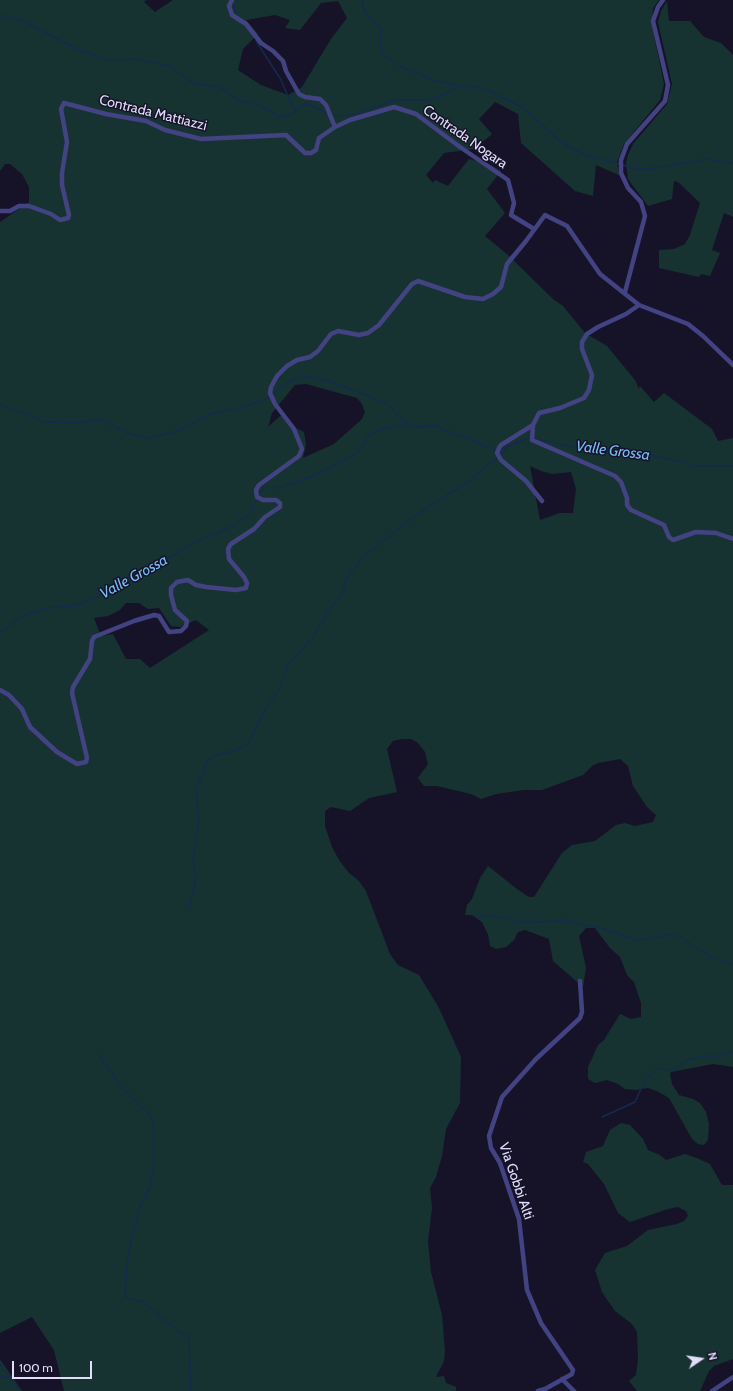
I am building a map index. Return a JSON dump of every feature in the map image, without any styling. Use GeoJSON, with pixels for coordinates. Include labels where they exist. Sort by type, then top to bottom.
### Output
{"type":"FeatureCollection","features":[{"type":"Feature","properties":{"kind":"street"},"geometry":{"type":"LineString","coordinates":[[232,0],[229,6],[232,15],[246,24],[261,43],[273,51],[283,61],[286,71],[300,94],[305,97],[320,99],[326,105],[335,126]]}},
{"type":"Feature","properties":{"kind":"street"},"geometry":{"type":"LineString","coordinates":[[625,292],[645,216],[641,202],[628,188],[622,173],[621,160],[627,144],[666,100],[668,85],[654,21],[658,7],[663,0]]}},
{"type":"Feature","properties":{"kind":"street","name":"Contrada Mattiazzi"},"geometry":{"type":"LineString","coordinates":[[0,211],[10,211],[19,206],[29,206],[51,214],[60,220],[68,218],[69,215],[62,185],[62,173],[67,142],[61,109],[64,103],[106,114],[146,121],[165,130],[202,139],[286,135],[305,153],[311,153],[316,150],[319,138],[335,126]]}},
{"type":"Feature","properties":{"kind":"street","name":"Contrada Nogara"},"geometry":{"type":"LineString","coordinates":[[335,126],[394,107],[416,114],[508,180],[514,203],[511,215],[534,230]]}},
{"type":"Feature","properties":{"kind":"street"},"geometry":{"type":"LineString","coordinates":[[0,690],[9,695],[22,709],[30,728],[57,752],[77,764],[86,762],[87,758],[72,693],[73,687],[90,659],[92,641],[94,637],[134,621],[154,615],[159,616],[169,632],[181,631],[186,626],[186,621],[174,610],[171,595],[171,588],[177,582],[188,580],[196,585],[236,590],[246,588],[247,583],[244,578],[229,560],[228,550],[231,544],[254,529],[280,506],[280,503],[276,500],[263,500],[257,497],[256,490],[259,485],[299,456],[302,449],[294,430],[275,404],[270,393],[271,387],[277,376],[287,366],[297,360],[310,357],[318,351],[331,334],[338,331],[359,335],[368,333],[379,325],[412,284],[418,281],[465,297],[482,299],[493,294],[501,287],[507,264],[545,215],[567,226],[600,274],[625,292],[639,305],[688,324],[703,336],[733,365]]}},
{"type":"Feature","properties":{"kind":"street"},"geometry":{"type":"LineString","coordinates":[[639,305],[626,314],[587,334],[582,342],[582,349],[592,376],[589,390],[584,398],[560,408],[539,413],[533,425],[532,440],[615,476],[621,482],[627,498],[627,505],[632,510],[664,525],[669,537],[673,540],[696,532],[716,533],[733,539]]}},
{"type":"Feature","properties":{"kind":"street"},"geometry":{"type":"LineString","coordinates":[[533,425],[501,445],[497,452],[501,460],[526,481],[542,501]]}},
{"type":"Feature","properties":{"kind":"street","name":"Via Gobbi Alti"},"geometry":{"type":"LineString","coordinates":[[562,1380],[572,1374],[573,1370],[541,1323],[528,1290],[519,1219],[500,1163],[491,1148],[489,1136],[502,1097],[536,1059],[580,1018],[582,1012],[580,982]]}},
{"type":"Feature","properties":{"kind":"street"},"geometry":{"type":"LineString","coordinates":[[712,1391],[733,1377]]}},
{"type":"Feature","properties":{"kind":"street"},"geometry":{"type":"LineString","coordinates":[[538,1391],[562,1380],[574,1391]]}},
{"type":"Feature","properties":{"kind":"green space"},"geometry":{"type":"Polygon","coordinates":[[[0,0],[146,0],[144,2],[155,12],[173,0],[659,0],[653,8],[652,26],[664,84],[660,100],[624,144],[617,162],[619,175],[596,165],[593,196],[575,191],[521,143],[518,114],[495,102],[479,119],[492,134],[474,149],[444,153],[426,175],[433,183],[435,180],[448,186],[469,159],[489,164],[501,171],[487,189],[505,213],[485,236],[508,255],[553,299],[563,306],[585,333],[607,346],[635,380],[639,389],[640,386],[654,402],[664,393],[712,429],[718,441],[733,438],[733,1067],[713,1064],[671,1072],[670,1074],[672,1084],[679,1095],[693,1099],[700,1103],[706,1112],[709,1124],[708,1140],[704,1145],[698,1144],[692,1139],[669,1098],[648,1088],[636,1090],[625,1089],[618,1084],[607,1080],[595,1083],[588,1079],[588,1067],[598,1045],[604,1040],[620,1014],[631,1019],[641,1017],[641,1003],[634,982],[627,975],[620,957],[610,948],[595,928],[586,928],[579,936],[586,968],[583,987],[553,961],[549,939],[525,930],[518,932],[514,940],[506,947],[496,949],[490,946],[488,934],[482,922],[472,915],[465,915],[467,905],[472,899],[480,878],[488,866],[517,889],[529,897],[534,897],[562,853],[572,845],[595,841],[616,825],[625,823],[635,826],[653,822],[656,815],[647,807],[633,786],[628,766],[620,759],[598,763],[592,766],[583,775],[542,790],[524,790],[496,794],[481,799],[471,794],[437,786],[424,786],[418,778],[428,764],[425,752],[418,743],[411,739],[402,739],[393,741],[387,749],[397,792],[369,798],[350,811],[331,807],[325,811],[325,826],[332,847],[339,860],[349,873],[359,881],[366,891],[390,954],[398,965],[419,975],[439,1008],[461,1057],[460,1103],[446,1129],[442,1156],[436,1177],[430,1188],[432,1208],[428,1242],[431,1272],[442,1315],[445,1351],[444,1361],[436,1377],[444,1376],[446,1383],[456,1387],[456,1391],[64,1391],[54,1350],[32,1317],[0,1333],[0,222],[29,202],[29,187],[22,174],[10,164],[5,164],[0,171],[0,0]],[[338,1],[321,3],[300,30],[285,28],[290,20],[275,15],[246,20],[258,34],[243,49],[238,70],[261,85],[288,95],[302,87],[331,39],[347,18],[338,1]],[[306,384],[295,385],[272,413],[268,427],[280,416],[285,415],[296,428],[304,432],[306,444],[303,458],[334,444],[362,419],[365,412],[362,404],[357,398],[306,384]],[[530,466],[540,520],[560,513],[573,513],[576,489],[571,472],[552,474],[530,466]],[[126,603],[120,610],[108,616],[94,618],[101,636],[113,634],[126,659],[140,659],[150,668],[209,630],[196,620],[180,627],[171,626],[159,608],[148,609],[139,603],[126,603]]]}},
{"type":"Feature","properties":{"kind":"green space"},"geometry":{"type":"Polygon","coordinates":[[[667,1],[669,21],[690,21],[704,37],[721,43],[733,55],[733,217],[724,213],[712,250],[720,253],[710,276],[701,274],[699,277],[659,268],[659,250],[674,249],[685,244],[690,235],[700,203],[678,182],[674,181],[672,199],[648,206],[628,179],[626,163],[633,144],[667,104],[672,84],[658,22],[661,11],[667,1]]]}},
{"type":"Feature","properties":{"kind":"green space"},"geometry":{"type":"Polygon","coordinates":[[[621,1123],[630,1125],[643,1139],[648,1150],[660,1155],[666,1160],[685,1154],[699,1159],[710,1164],[722,1185],[733,1185],[733,1359],[714,1366],[709,1371],[700,1391],[637,1391],[629,1381],[636,1375],[638,1359],[637,1332],[632,1324],[615,1311],[602,1292],[595,1270],[605,1253],[627,1246],[648,1230],[677,1224],[684,1221],[688,1216],[686,1211],[678,1207],[630,1222],[618,1213],[604,1184],[588,1164],[583,1162],[586,1152],[603,1146],[610,1130],[621,1123]]]}},
{"type":"Feature","properties":{"kind":"green space"},"geometry":{"type":"Polygon","coordinates":[[[0,1360],[2,1362],[22,1391],[0,1391],[0,1360]]]}},
{"type":"Feature","properties":{"kind":"waterway"},"geometry":{"type":"LineString","coordinates":[[362,0],[364,11],[381,28],[380,45],[385,56],[401,67],[433,80],[458,86]]}},
{"type":"Feature","properties":{"kind":"waterway"},"geometry":{"type":"LineString","coordinates":[[233,2],[235,11],[240,18]]}},
{"type":"Feature","properties":{"kind":"waterway"},"geometry":{"type":"LineString","coordinates":[[0,15],[22,20],[73,47],[108,60],[136,59],[167,65],[190,81],[220,87],[235,99],[262,106],[279,117],[290,115],[304,105],[308,104],[329,114]]}},
{"type":"Feature","properties":{"kind":"waterway"},"geometry":{"type":"LineString","coordinates":[[256,41],[280,78],[295,112]]}},
{"type":"Feature","properties":{"kind":"waterway"},"geometry":{"type":"LineString","coordinates":[[332,115],[346,116],[363,112],[394,100],[428,100],[448,93],[458,86],[476,87],[489,91],[520,106],[560,141],[571,148],[588,156],[619,164]]}},
{"type":"Feature","properties":{"kind":"waterway"},"geometry":{"type":"LineString","coordinates":[[623,165],[636,169],[654,168],[707,159],[733,163]]}},
{"type":"Feature","properties":{"kind":"waterway"},"geometry":{"type":"LineString","coordinates":[[273,395],[282,386],[297,378],[306,376],[327,380],[388,404],[400,418],[408,423]]}},
{"type":"Feature","properties":{"kind":"waterway"},"geometry":{"type":"LineString","coordinates":[[0,405],[47,422],[75,423],[95,420],[104,421],[132,435],[149,438],[177,431],[212,413],[239,409],[271,397]]}},
{"type":"Feature","properties":{"kind":"waterway","name":"Valle Grossa"},"geometry":{"type":"LineString","coordinates":[[259,494],[264,487],[278,488],[316,475],[351,457],[359,451],[369,435],[377,431],[408,423],[418,427],[436,426],[496,450]]}},
{"type":"Feature","properties":{"kind":"waterway","name":"Valle Grossa"},"geometry":{"type":"LineString","coordinates":[[500,450],[525,439],[534,438],[589,451],[642,452],[695,466],[733,466]]}},
{"type":"Feature","properties":{"kind":"waterway","name":"Valle Grossa"},"geometry":{"type":"LineString","coordinates":[[499,456],[506,449]]}},
{"type":"Feature","properties":{"kind":"waterway"},"geometry":{"type":"LineString","coordinates":[[189,909],[196,877],[193,860],[199,819],[196,790],[207,762],[211,757],[239,749],[250,741],[262,715],[280,688],[288,665],[313,637],[331,607],[341,597],[347,578],[364,556],[419,513],[466,483],[496,459]]}},
{"type":"Feature","properties":{"kind":"waterway","name":"Valle Grossa"},"geometry":{"type":"LineString","coordinates":[[0,633],[21,617],[46,608],[73,606],[96,598],[130,576],[159,564],[192,544],[234,525],[251,513],[256,500]]}},
{"type":"Feature","properties":{"kind":"waterway"},"geometry":{"type":"LineString","coordinates":[[478,917],[491,915],[525,923],[565,920],[604,929],[638,940],[672,935],[683,938],[697,949],[715,959],[733,964]]}},
{"type":"Feature","properties":{"kind":"waterway"},"geometry":{"type":"LineString","coordinates":[[602,1117],[635,1102],[645,1080],[656,1069],[673,1070],[688,1060],[703,1056],[720,1056],[733,1052]]}},
{"type":"Feature","properties":{"kind":"waterway"},"geometry":{"type":"LineString","coordinates":[[98,1054],[120,1085],[150,1115],[154,1130],[154,1163],[151,1184],[139,1209],[128,1255],[125,1297],[143,1302],[178,1331],[189,1337],[191,1391]]}},
{"type":"Feature","properties":{"kind":"waterway"},"geometry":{"type":"LineString","coordinates":[[0,1364],[20,1391]]}},
{"type":"Feature","properties":{"kind":"waterway"},"geometry":{"type":"LineString","coordinates":[[0,1376],[10,1377]]}}]}
